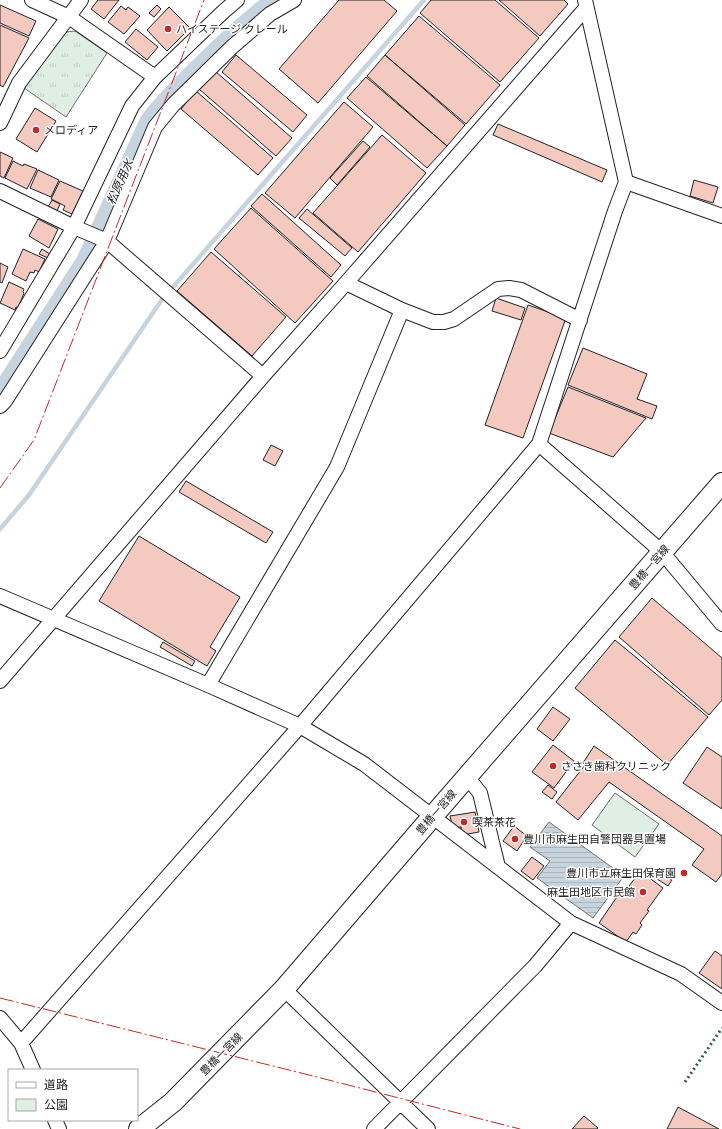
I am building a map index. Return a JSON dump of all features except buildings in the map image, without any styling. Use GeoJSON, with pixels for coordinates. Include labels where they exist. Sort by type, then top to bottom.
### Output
{"type":"FeatureCollection","features":[{"type":"Feature","properties":{"kind":"main road","name":"豊橋一宮線"},"geometry":{"type":"LineString","coordinates":[[139,1129],[173,1102],[284,989],[722,483]]}},
{"type":"Feature","properties":{"kind":"street"},"geometry":{"type":"LineString","coordinates":[[32,0],[69,17],[155,77]]}},
{"type":"Feature","properties":{"kind":"street"},"geometry":{"type":"LineString","coordinates":[[0,123],[20,83],[81,0]]}},
{"type":"Feature","properties":{"kind":"street"},"geometry":{"type":"LineString","coordinates":[[0,351],[6,330],[74,228],[132,106],[155,77],[237,0]]}},
{"type":"Feature","properties":{"kind":"street"},"geometry":{"type":"LineString","coordinates":[[0,406],[5,401],[104,240],[154,127],[173,105],[232,47],[270,14],[294,0]]}},
{"type":"Feature","properties":{"kind":"street"},"geometry":{"type":"LineString","coordinates":[[21,1043],[300,726],[538,444],[626,182],[586,4]]}},
{"type":"Feature","properties":{"kind":"street"},"geometry":{"type":"LineString","coordinates":[[0,681],[586,4]]}},
{"type":"Feature","properties":{"kind":"street"},"geometry":{"type":"LineString","coordinates":[[626,182],[722,216]]}},
{"type":"Feature","properties":{"kind":"street"},"geometry":{"type":"LineString","coordinates":[[0,191],[74,228],[104,240],[263,376]]}},
{"type":"Feature","properties":{"kind":"street"},"geometry":{"type":"LineString","coordinates":[[346,283],[402,310],[433,322],[444,322],[454,319],[498,290],[509,288],[521,290],[580,320]]}},
{"type":"Feature","properties":{"kind":"street"},"geometry":{"type":"LineString","coordinates":[[208,685],[337,467],[402,310]]}},
{"type":"Feature","properties":{"kind":"street"},"geometry":{"type":"LineString","coordinates":[[538,444],[662,552],[722,624]]}},
{"type":"Feature","properties":{"kind":"street"},"geometry":{"type":"LineString","coordinates":[[0,596],[300,726],[364,764],[571,923],[681,974],[722,1003]]}},
{"type":"Feature","properties":{"kind":"street"},"geometry":{"type":"LineString","coordinates":[[467,777],[480,793],[498,867]]}},
{"type":"Feature","properties":{"kind":"street"},"geometry":{"type":"LineString","coordinates":[[374,1129],[534,966],[571,923]]}},
{"type":"Feature","properties":{"kind":"street"},"geometry":{"type":"LineString","coordinates":[[284,989],[428,1129]]}},
{"type":"Feature","properties":{"kind":"street"},"geometry":{"type":"LineString","coordinates":[[0,1018],[21,1043],[33,1069]]}},
{"type":"Feature","properties":{"kind":"green space"},"geometry":{"type":"Polygon","coordinates":[[[75,31],[107,53],[66,117],[24,88],[66,32],[75,31]]]}},
{"type":"Feature","properties":{"kind":"green space"},"geometry":{"type":"Polygon","coordinates":[[[615,793],[659,824],[635,857],[592,825],[615,793]]]}},
{"type":"Feature","properties":{"kind":"shaded area"},"geometry":{"type":"Polygon","coordinates":[[[549,822],[624,876],[593,918],[537,878],[550,861],[530,847],[549,822]]]}},
{"type":"Feature","properties":{"kind":"waterway","name":"松原用水"},"geometry":{"type":"LineString","coordinates":[[0,392],[85,260],[148,121],[171,94],[215,50],[274,0]]}},
{"type":"Feature","properties":{"kind":"waterway"},"geometry":{"type":"LineString","coordinates":[[174,286],[424,0]]}},
{"type":"Feature","properties":{"kind":"waterway"},"geometry":{"type":"LineString","coordinates":[[0,529],[29,495],[163,298]]}},
{"type":"Feature","properties":{"kind":"hedge"},"geometry":{"type":"LineString","coordinates":[[685,1082],[722,1028]]}},
{"type":"Feature","properties":{"kind":"power"},"geometry":{"type":"LineString","coordinates":[[0,488],[34,440],[204,0]]}},
{"type":"Feature","properties":{"kind":"power"},"geometry":{"type":"LineString","coordinates":[[0,998],[520,1129]]}},
{"type":"Feature","properties":{"kind":"place","name":"ハイステージ クレール"},"geometry":{"type":"Point","coordinates":[168,29]}},
{"type":"Feature","properties":{"kind":"place","name":"メロディア"},"geometry":{"type":"Point","coordinates":[36,130]}},
{"type":"Feature","properties":{"kind":"place","name":"ささき歯科クリニック"},"geometry":{"type":"Point","coordinates":[553,766]}},
{"type":"Feature","properties":{"kind":"place","name":"喫茶茶花"},"geometry":{"type":"Point","coordinates":[464,822]}},
{"type":"Feature","properties":{"kind":"place","name":"豊川市麻生田自警団器具置場"},"geometry":{"type":"Point","coordinates":[515,839]}},
{"type":"Feature","properties":{"kind":"place","name":"豊川市立麻生田保育園"},"geometry":{"type":"Point","coordinates":[684,873]}},
{"type":"Feature","properties":{"kind":"place","name":"麻生田地区市民館"},"geometry":{"type":"Point","coordinates":[643,892]}}]}
